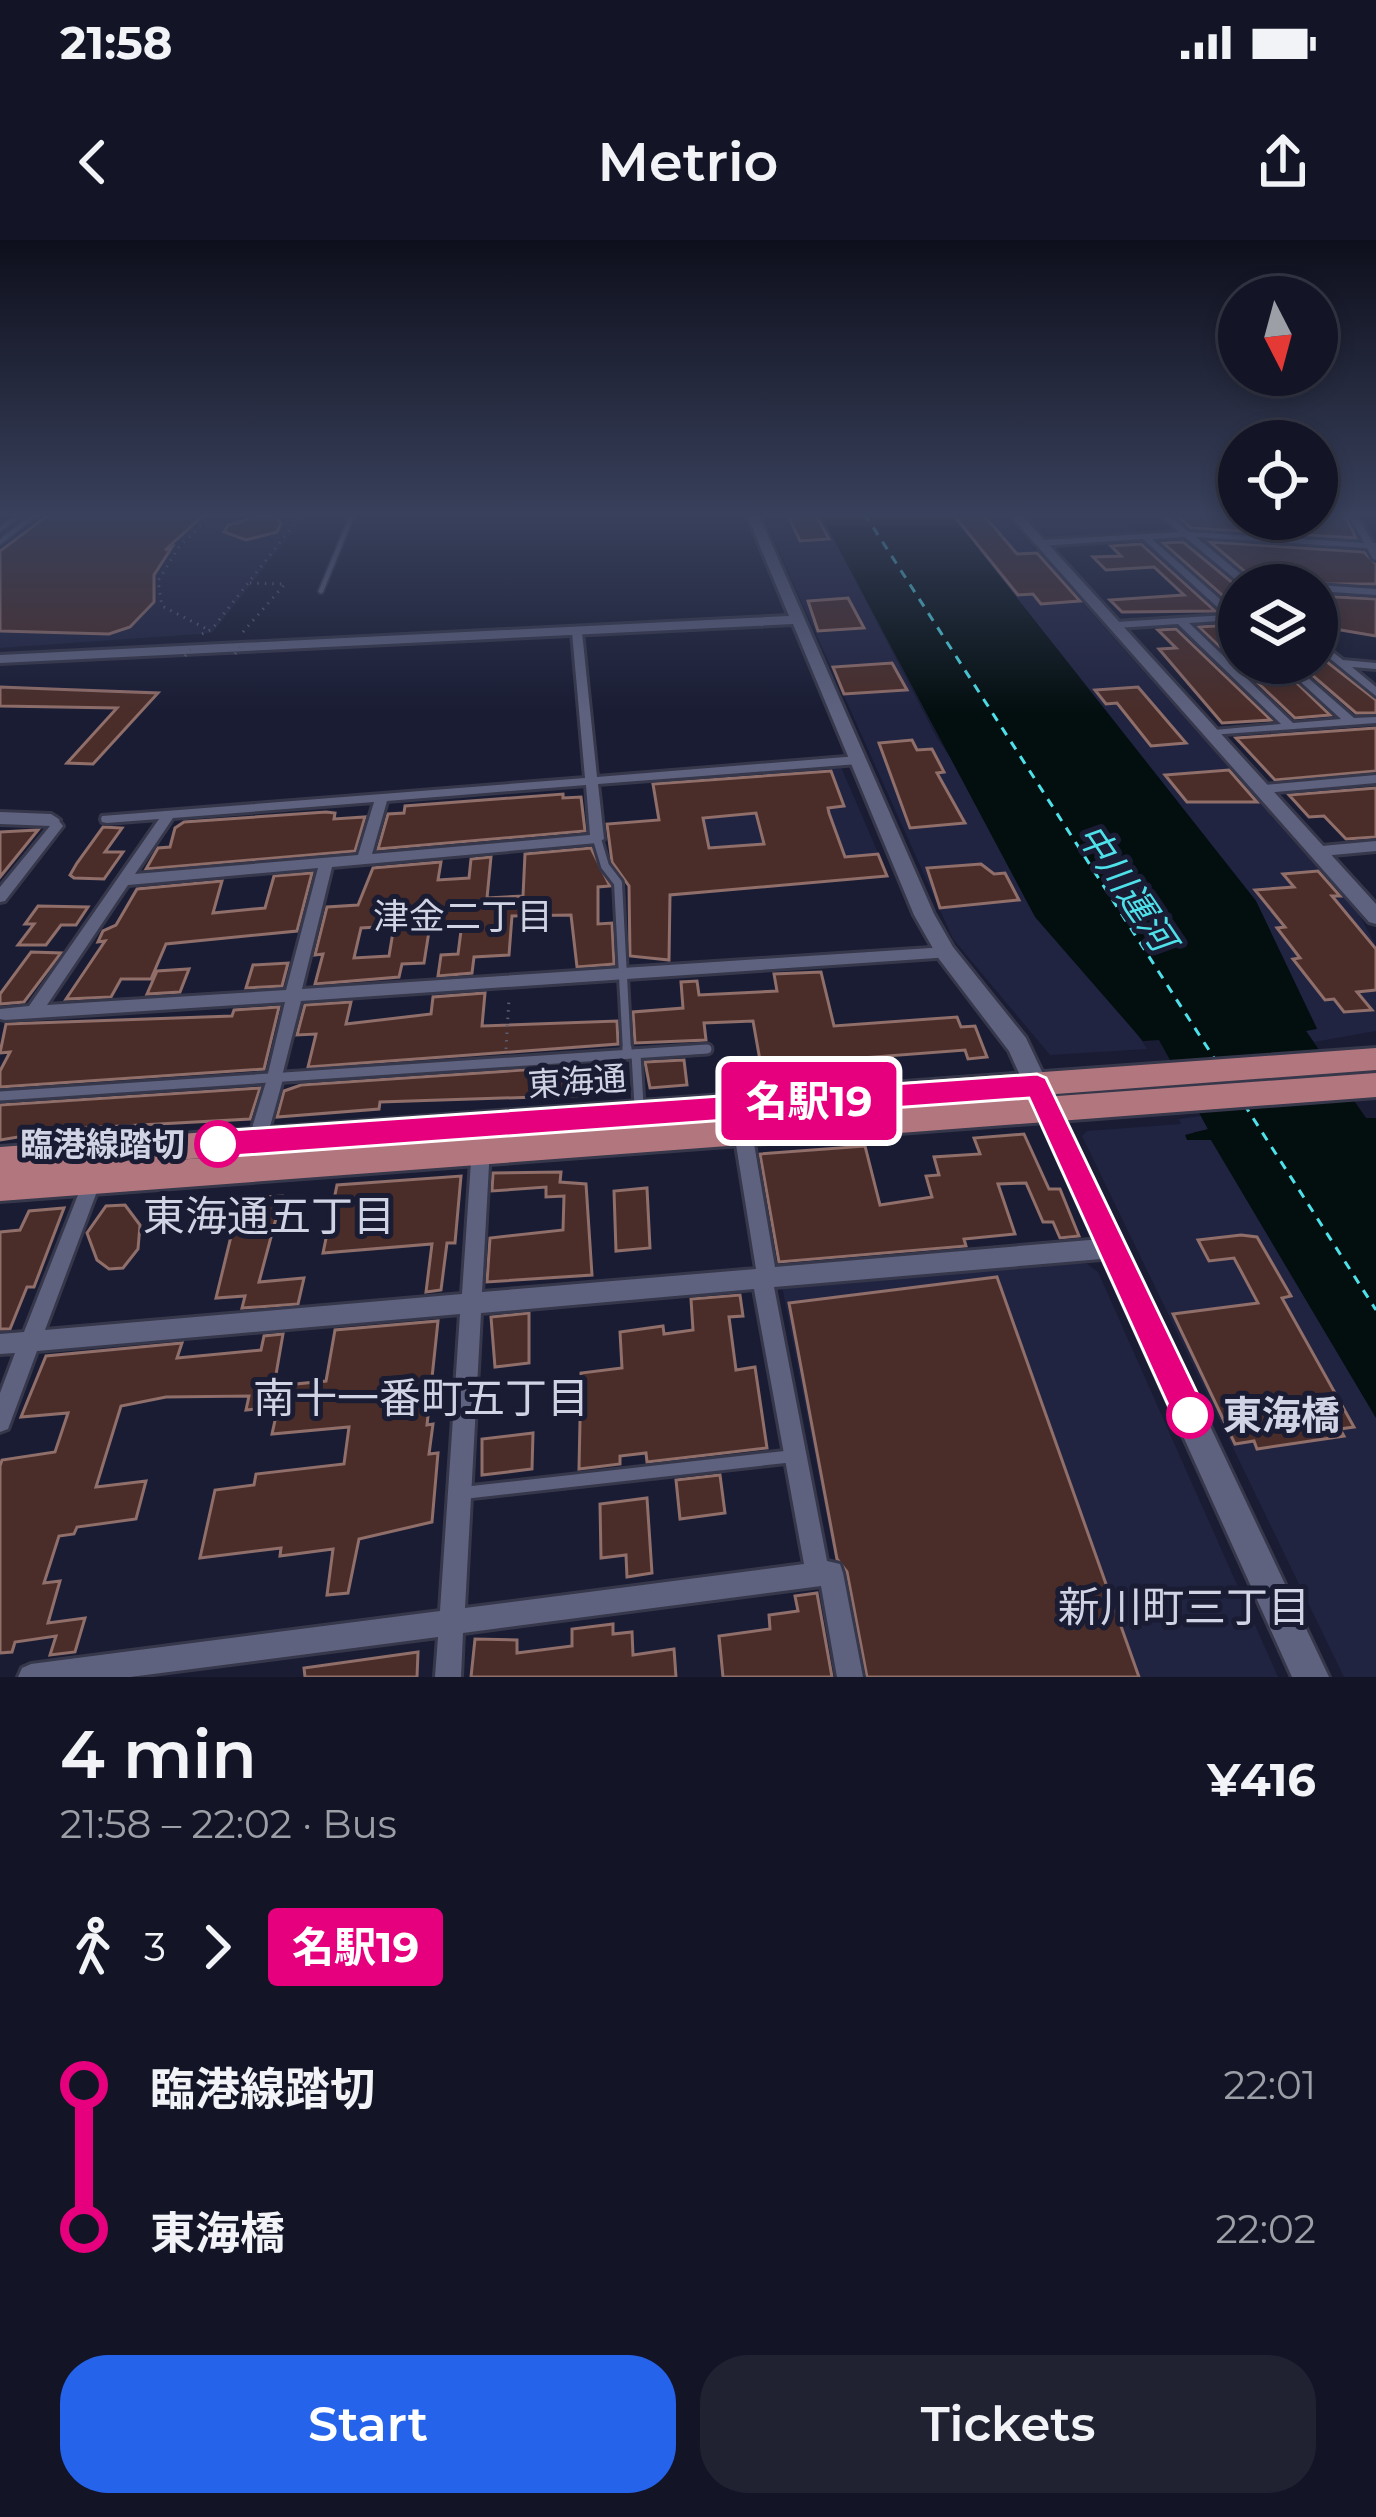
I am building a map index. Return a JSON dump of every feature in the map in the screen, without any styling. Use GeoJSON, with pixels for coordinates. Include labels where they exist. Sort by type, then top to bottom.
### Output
{"type":"FeatureCollection","features":[{"type":"Feature","properties":{"kind":"main road"},"geometry":{"type":"LineString","coordinates":[[0,1187],[98,1166],[482,1138],[743,1132],[1042,1096],[1369,1073]]}},
{"type":"Feature","properties":{"kind":"main road","name":"東海通"},"geometry":{"type":"LineString","coordinates":[[0,1160],[98,1166],[257,1141],[482,1138],[639,1112],[1042,1096]]}},
{"type":"Feature","properties":{"kind":"street"},"geometry":{"type":"LineString","coordinates":[[781,580],[924,915],[946,953],[1018,1045],[1311,1677]]}},
{"type":"Feature","properties":{"kind":"street"},"geometry":{"type":"LineString","coordinates":[[1075,580],[1322,851],[1376,917]]}},
{"type":"Feature","properties":{"kind":"street"},"geometry":{"type":"LineString","coordinates":[[1193,580],[1218,603]]}},
{"type":"Feature","properties":{"kind":"street"},"geometry":{"type":"LineString","coordinates":[[1338,589],[1376,592]]}},
{"type":"Feature","properties":{"kind":"street"},"geometry":{"type":"LineString","coordinates":[[1116,625],[1218,619]]}},
{"type":"Feature","properties":{"kind":"street"},"geometry":{"type":"LineString","coordinates":[[0,659],[798,620]]}},
{"type":"Feature","properties":{"kind":"street"},"geometry":{"type":"LineString","coordinates":[[1180,620],[1290,727]]}},
{"type":"Feature","properties":{"kind":"street"},"geometry":{"type":"LineString","coordinates":[[124,880],[597,839],[577,632]]}},
{"type":"Feature","properties":{"kind":"street"},"geometry":{"type":"LineString","coordinates":[[1338,660],[1376,693]]}},
{"type":"Feature","properties":{"kind":"street"},"geometry":{"type":"LineString","coordinates":[[1341,663],[1376,666]]}},
{"type":"Feature","properties":{"kind":"street"},"geometry":{"type":"LineString","coordinates":[[1308,684],[1351,722]]}},
{"type":"Feature","properties":{"kind":"street"},"geometry":{"type":"LineString","coordinates":[[1214,734],[1376,720]]}},
{"type":"Feature","properties":{"kind":"street"},"geometry":{"type":"LineString","coordinates":[[107,819],[858,760]]}},
{"type":"Feature","properties":{"kind":"street"},"geometry":{"type":"LineString","coordinates":[[1265,789],[1376,779]]}},
{"type":"Feature","properties":{"kind":"street"},"geometry":{"type":"LineString","coordinates":[[364,859],[382,797]]}},
{"type":"Feature","properties":{"kind":"street"},"geometry":{"type":"LineString","coordinates":[[34,1012],[169,814]]}},
{"type":"Feature","properties":{"kind":"street"},"geometry":{"type":"LineString","coordinates":[[0,818],[51,820],[57,826],[0,897]]}},
{"type":"Feature","properties":{"kind":"street"},"geometry":{"type":"LineString","coordinates":[[1322,851],[1376,846]]}},
{"type":"Feature","properties":{"kind":"street"},"geometry":{"type":"LineString","coordinates":[[257,1141],[326,862]]}},
{"type":"Feature","properties":{"kind":"street"},"geometry":{"type":"LineString","coordinates":[[3,1015],[946,953]]}},
{"type":"Feature","properties":{"kind":"street"},"geometry":{"type":"LineString","coordinates":[[743,1132],[818,1575]]}},
{"type":"Feature","properties":{"kind":"street"},"geometry":{"type":"LineString","coordinates":[[448,1677],[482,1138]]}},
{"type":"Feature","properties":{"kind":"street"},"geometry":{"type":"LineString","coordinates":[[0,1421],[98,1166]]}},
{"type":"Feature","properties":{"kind":"street"},"geometry":{"type":"LineString","coordinates":[[0,1344],[1113,1248]]}},
{"type":"Feature","properties":{"kind":"street"},"geometry":{"type":"LineString","coordinates":[[31,1677],[831,1574],[850,1677]]}},
{"type":"Feature","properties":{"kind":"lane"},"geometry":{"type":"LineString","coordinates":[[321,591],[325,580]]}},
{"type":"Feature","properties":{"kind":"lane"},"geometry":{"type":"LineString","coordinates":[[597,839],[618,883],[622,976],[639,1112]]}},
{"type":"Feature","properties":{"kind":"lane"},"geometry":{"type":"LineString","coordinates":[[0,1096],[707,1048]]}},
{"type":"Feature","properties":{"kind":"lane"},"geometry":{"type":"LineString","coordinates":[[459,1494],[796,1456]]}},
{"type":"Feature","properties":{"kind":"path"},"geometry":{"type":"LineString","coordinates":[[158,580],[162,606],[212,629],[250,580]]}},
{"type":"Feature","properties":{"kind":"path"},"geometry":{"type":"LineString","coordinates":[[236,654],[247,638],[241,635],[285,584],[248,583]]}},
{"type":"Feature","properties":{"kind":"path"},"geometry":{"type":"LineString","coordinates":[[185,656],[194,645]]}},
{"type":"Feature","properties":{"kind":"path"},"geometry":{"type":"LineString","coordinates":[[505,1063],[511,983]]}},
{"type":"Feature","properties":{"kind":"shaded area"},"geometry":{"type":"Polygon","coordinates":[[[0,580],[254,580],[212,633],[0,648],[0,580]]]}},
{"type":"Feature","properties":{"kind":"shaded area"},"geometry":{"type":"Polygon","coordinates":[[[792,580],[855,580],[937,738],[1147,1049],[1050,1055],[953,939],[792,580]]]}},
{"type":"Feature","properties":{"kind":"shaded area"},"geometry":{"type":"Polygon","coordinates":[[[1003,580],[1062,580],[1356,909],[1376,946],[1376,1031],[1314,1042],[1305,1030],[1317,1028],[1256,901],[1003,580]]]}},
{"type":"Feature","properties":{"kind":"shaded area"},"geometry":{"type":"Polygon","coordinates":[[[841,767],[888,876],[670,896],[651,783],[841,767]]]}},
{"type":"Feature","properties":{"kind":"shaded area"},"geometry":{"type":"Polygon","coordinates":[[[1201,1116],[1208,1130],[1193,1132],[1198,1140],[1211,1140],[1376,1418],[1376,1677],[1344,1677],[1082,1136],[1087,1131],[1181,1124],[1179,1119],[1201,1116]]]}},
{"type":"Feature","properties":{"kind":"shaded area"},"geometry":{"type":"Polygon","coordinates":[[[1086,1263],[1098,1272],[1278,1677],[858,1677],[782,1286],[1086,1263]]]}},
{"type":"Feature","properties":{"kind":"water","name":"中川運河"},"geometry":{"type":"Polygon","coordinates":[[[856,580],[1003,580],[1256,901],[1317,1029],[1306,1031],[1366,1118],[1376,1118],[1376,1418],[1211,1140],[1187,1140],[1185,1135],[1208,1129],[1159,1040],[1143,1041],[1035,917],[856,580]]]}},
{"type":"Feature","properties":{"kind":"building"},"geometry":{"type":"Polygon","coordinates":[[[0,580],[154,580],[154,602],[130,627],[109,634],[0,631],[0,580]]]}},
{"type":"Feature","properties":{"kind":"building"},"geometry":{"type":"Polygon","coordinates":[[[1006,580],[1061,580],[1080,601],[1041,604],[1033,594],[1018,595],[1006,580]]]}},
{"type":"Feature","properties":{"kind":"building"},"geometry":{"type":"Polygon","coordinates":[[[1168,580],[1181,580],[1215,611],[1122,612],[1110,600],[1184,595],[1168,580]]]}},
{"type":"Feature","properties":{"kind":"building"},"geometry":{"type":"Polygon","coordinates":[[[1338,580],[1376,580],[1376,584],[1338,584],[1338,580]]]}},
{"type":"Feature","properties":{"kind":"building"},"geometry":{"type":"Polygon","coordinates":[[[1338,597],[1376,599],[1376,636],[1338,630],[1338,597]]]}},
{"type":"Feature","properties":{"kind":"building"},"geometry":{"type":"Polygon","coordinates":[[[848,598],[864,628],[818,631],[808,601],[848,598]]]}},
{"type":"Feature","properties":{"kind":"building"},"geometry":{"type":"Polygon","coordinates":[[[1218,626],[1218,645],[1199,627],[1218,626]]]}},
{"type":"Feature","properties":{"kind":"building"},"geometry":{"type":"Polygon","coordinates":[[[1176,629],[1218,669],[1218,684],[1233,684],[1271,720],[1222,723],[1159,649],[1176,648],[1158,630],[1176,629]]]}},
{"type":"Feature","properties":{"kind":"building"},"geometry":{"type":"Polygon","coordinates":[[[892,663],[907,690],[844,694],[833,667],[892,663]]]}},
{"type":"Feature","properties":{"kind":"building"},"geometry":{"type":"Polygon","coordinates":[[[1338,670],[1376,700],[1376,713],[1356,713],[1322,684],[1338,684],[1338,670]]]}},
{"type":"Feature","properties":{"kind":"building"},"geometry":{"type":"Polygon","coordinates":[[[1259,684],[1298,684],[1330,715],[1295,718],[1259,684]]]}},
{"type":"Feature","properties":{"kind":"building"},"geometry":{"type":"Polygon","coordinates":[[[0,687],[158,693],[93,764],[67,763],[117,708],[0,706],[0,687]]]}},
{"type":"Feature","properties":{"kind":"building"},"geometry":{"type":"Polygon","coordinates":[[[1138,687],[1186,743],[1151,746],[1117,703],[1106,704],[1095,690],[1138,687]]]}},
{"type":"Feature","properties":{"kind":"building"},"geometry":{"type":"Polygon","coordinates":[[[1376,728],[1376,771],[1275,780],[1236,738],[1376,728]]]}},
{"type":"Feature","properties":{"kind":"building"},"geometry":{"type":"Polygon","coordinates":[[[912,740],[917,750],[932,749],[944,772],[937,773],[965,823],[910,828],[879,743],[912,740]]]}},
{"type":"Feature","properties":{"kind":"building"},"geometry":{"type":"Polygon","coordinates":[[[1229,770],[1257,802],[1187,802],[1165,775],[1229,770]]]}},
{"type":"Feature","properties":{"kind":"building"},"geometry":{"type":"Polygon","coordinates":[[[831,771],[844,806],[828,808],[845,857],[878,854],[887,876],[670,895],[669,960],[630,956],[629,886],[612,862],[607,824],[659,820],[653,784],[831,771]],[[756,813],[703,818],[709,848],[764,844],[756,813]]]}},
{"type":"Feature","properties":{"kind":"building"},"geometry":{"type":"Polygon","coordinates":[[[1376,788],[1376,837],[1346,839],[1324,816],[1309,817],[1289,795],[1376,788]]]}},
{"type":"Feature","properties":{"kind":"building"},"geometry":{"type":"Polygon","coordinates":[[[563,794],[563,798],[581,797],[585,831],[378,849],[388,814],[404,813],[405,806],[563,794]]]}},
{"type":"Feature","properties":{"kind":"building"},"geometry":{"type":"Polygon","coordinates":[[[335,813],[334,819],[365,817],[355,851],[146,869],[158,848],[170,847],[175,828],[184,822],[335,813]]]}},
{"type":"Feature","properties":{"kind":"building"},"geometry":{"type":"Polygon","coordinates":[[[103,827],[122,828],[105,852],[123,852],[104,879],[74,878],[70,875],[103,827]]]}},
{"type":"Feature","properties":{"kind":"building"},"geometry":{"type":"Polygon","coordinates":[[[38,830],[0,877],[0,832],[38,830]]]}},
{"type":"Feature","properties":{"kind":"building"},"geometry":{"type":"Polygon","coordinates":[[[591,848],[610,886],[598,887],[598,924],[612,923],[614,964],[577,967],[571,915],[512,916],[509,955],[474,957],[472,973],[438,976],[441,955],[458,954],[462,923],[430,925],[424,963],[402,964],[399,977],[315,984],[323,954],[315,955],[327,907],[358,905],[373,868],[441,862],[438,880],[469,878],[471,859],[491,857],[487,898],[523,896],[525,854],[591,848]],[[394,926],[361,928],[354,958],[389,956],[394,926]]]}},
{"type":"Feature","properties":{"kind":"building"},"geometry":{"type":"Polygon","coordinates":[[[981,864],[994,874],[1005,873],[1019,900],[940,908],[927,868],[981,864]]]}},
{"type":"Feature","properties":{"kind":"building"},"geometry":{"type":"Polygon","coordinates":[[[1318,871],[1340,896],[1332,896],[1376,949],[1376,990],[1357,992],[1372,1010],[1344,1012],[1334,999],[1325,1000],[1293,959],[1300,958],[1277,928],[1285,927],[1255,890],[1294,887],[1283,874],[1318,871]]]}},
{"type":"Feature","properties":{"kind":"building"},"geometry":{"type":"Polygon","coordinates":[[[312,873],[297,931],[166,944],[151,979],[121,979],[111,997],[66,999],[105,941],[98,942],[103,931],[116,925],[137,889],[222,881],[213,913],[265,908],[274,876],[312,873]]]}},
{"type":"Feature","properties":{"kind":"building"},"geometry":{"type":"Polygon","coordinates":[[[38,906],[88,907],[76,925],[61,925],[46,945],[18,945],[34,924],[25,924],[38,906]]]}},
{"type":"Feature","properties":{"kind":"building"},"geometry":{"type":"Polygon","coordinates":[[[31,952],[61,953],[24,1002],[0,1004],[0,994],[31,952]]]}},
{"type":"Feature","properties":{"kind":"building"},"geometry":{"type":"Polygon","coordinates":[[[288,963],[282,986],[246,988],[253,965],[288,963]]]}},
{"type":"Feature","properties":{"kind":"building"},"geometry":{"type":"Polygon","coordinates":[[[189,969],[180,992],[147,994],[157,971],[189,969]]]}},
{"type":"Feature","properties":{"kind":"building"},"geometry":{"type":"Polygon","coordinates":[[[821,972],[834,1026],[957,1017],[961,1027],[975,1026],[987,1057],[968,1059],[965,1050],[860,1058],[863,1070],[826,1078],[825,1071],[802,1073],[800,1063],[761,1066],[753,1021],[704,1023],[706,1040],[635,1043],[633,1012],[683,1008],[681,982],[697,981],[699,995],[777,991],[774,974],[821,972]]]}},
{"type":"Feature","properties":{"kind":"building"},"geometry":{"type":"Polygon","coordinates":[[[485,993],[482,1026],[617,1021],[618,1044],[308,1067],[316,1034],[297,1035],[305,1005],[351,1002],[346,1024],[431,1014],[433,997],[485,993]]]}},
{"type":"Feature","properties":{"kind":"building"},"geometry":{"type":"Polygon","coordinates":[[[279,1007],[264,1069],[0,1087],[0,1071],[10,1052],[0,1053],[6,1024],[232,1016],[234,1010],[279,1007]]]}},
{"type":"Feature","properties":{"kind":"building"},"geometry":{"type":"Polygon","coordinates":[[[684,1060],[687,1085],[650,1088],[645,1062],[684,1060]]]}},
{"type":"Feature","properties":{"kind":"building"},"geometry":{"type":"Polygon","coordinates":[[[597,1065],[598,1095],[380,1102],[379,1109],[277,1117],[284,1091],[301,1085],[597,1065]]]}},
{"type":"Feature","properties":{"kind":"building"},"geometry":{"type":"Polygon","coordinates":[[[260,1088],[250,1119],[67,1129],[0,1140],[0,1105],[260,1088]]]}},
{"type":"Feature","properties":{"kind":"building"},"geometry":{"type":"Polygon","coordinates":[[[1024,1134],[1049,1189],[1060,1189],[1079,1236],[1060,1238],[1053,1222],[1043,1222],[1026,1183],[998,1184],[1015,1234],[964,1239],[966,1246],[779,1262],[760,1154],[865,1146],[880,1205],[932,1197],[926,1176],[939,1175],[934,1157],[980,1154],[974,1138],[1024,1134]]]}},
{"type":"Feature","properties":{"kind":"building"},"geometry":{"type":"Polygon","coordinates":[[[561,1172],[560,1182],[586,1184],[592,1275],[487,1282],[490,1238],[563,1230],[564,1196],[546,1197],[546,1187],[492,1191],[493,1173],[561,1172]]]}},
{"type":"Feature","properties":{"kind":"building"},"geometry":{"type":"Polygon","coordinates":[[[461,1176],[455,1243],[447,1243],[441,1290],[426,1292],[432,1244],[323,1253],[337,1185],[461,1176]]]}},
{"type":"Feature","properties":{"kind":"building"},"geometry":{"type":"Polygon","coordinates":[[[647,1188],[650,1248],[616,1251],[614,1191],[647,1188]]]}},
{"type":"Feature","properties":{"kind":"building"},"geometry":{"type":"Polygon","coordinates":[[[282,1196],[259,1282],[304,1278],[298,1304],[242,1308],[245,1296],[216,1298],[236,1216],[260,1214],[265,1197],[282,1196]]]}},
{"type":"Feature","properties":{"kind":"building"},"geometry":{"type":"Polygon","coordinates":[[[125,1205],[140,1225],[138,1249],[123,1268],[109,1269],[97,1260],[87,1233],[106,1206],[125,1205]]]}},
{"type":"Feature","properties":{"kind":"building"},"geometry":{"type":"Polygon","coordinates":[[[64,1208],[34,1287],[27,1287],[10,1329],[0,1329],[0,1232],[20,1230],[29,1211],[64,1208]]]}},
{"type":"Feature","properties":{"kind":"building"},"geometry":{"type":"Polygon","coordinates":[[[1257,1237],[1291,1296],[1282,1298],[1354,1427],[1340,1429],[1344,1436],[1257,1449],[1254,1441],[1235,1444],[1173,1314],[1258,1303],[1234,1258],[1209,1261],[1198,1240],[1257,1237]]]}},
{"type":"Feature","properties":{"kind":"building"},"geometry":{"type":"Polygon","coordinates":[[[997,1277],[1139,1677],[867,1677],[847,1572],[837,1559],[789,1303],[997,1277]]]}},
{"type":"Feature","properties":{"kind":"building"},"geometry":{"type":"Polygon","coordinates":[[[740,1295],[743,1316],[729,1317],[736,1370],[755,1367],[767,1448],[647,1462],[646,1453],[620,1456],[620,1464],[579,1469],[581,1373],[622,1368],[620,1332],[663,1326],[664,1334],[693,1330],[691,1299],[740,1295]]]}},
{"type":"Feature","properties":{"kind":"building"},"geometry":{"type":"Polygon","coordinates":[[[529,1313],[529,1363],[495,1367],[491,1317],[529,1313]]]}},
{"type":"Feature","properties":{"kind":"building"},"geometry":{"type":"Polygon","coordinates":[[[438,1321],[427,1425],[433,1424],[429,1454],[438,1453],[432,1522],[359,1539],[348,1593],[327,1595],[333,1549],[280,1556],[281,1548],[200,1558],[215,1490],[254,1485],[256,1474],[344,1464],[349,1427],[272,1434],[278,1407],[246,1410],[249,1396],[166,1397],[121,1406],[96,1487],[146,1481],[136,1519],[77,1527],[74,1534],[59,1536],[44,1583],[60,1581],[48,1623],[85,1618],[75,1652],[50,1655],[56,1636],[15,1642],[12,1652],[0,1653],[0,1466],[2,1460],[55,1452],[68,1413],[21,1417],[46,1356],[182,1343],[177,1358],[261,1350],[264,1336],[283,1334],[274,1386],[326,1381],[335,1330],[438,1321]]]}},
{"type":"Feature","properties":{"kind":"building"},"geometry":{"type":"Polygon","coordinates":[[[533,1433],[532,1469],[482,1475],[482,1439],[533,1433]]]}},
{"type":"Feature","properties":{"kind":"building"},"geometry":{"type":"Polygon","coordinates":[[[720,1475],[725,1513],[680,1519],[676,1480],[720,1475]]]}},
{"type":"Feature","properties":{"kind":"building"},"geometry":{"type":"Polygon","coordinates":[[[647,1498],[652,1573],[627,1577],[626,1555],[601,1558],[600,1504],[647,1498]]]}},
{"type":"Feature","properties":{"kind":"building"},"geometry":{"type":"Polygon","coordinates":[[[817,1593],[832,1677],[723,1677],[719,1636],[770,1629],[769,1615],[798,1611],[795,1596],[817,1593]]]}},
{"type":"Feature","properties":{"kind":"building"},"geometry":{"type":"Polygon","coordinates":[[[613,1624],[613,1634],[632,1632],[633,1655],[674,1649],[676,1677],[471,1677],[475,1639],[517,1640],[517,1653],[572,1646],[572,1629],[613,1624]]]}},
{"type":"Feature","properties":{"kind":"building"},"geometry":{"type":"Polygon","coordinates":[[[418,1652],[417,1677],[305,1677],[304,1668],[418,1652]]]}},
{"type":"Feature","properties":{"kind":"ferry route"},"geometry":{"type":"LineString","coordinates":[[907,580],[1216,1061]]}},
{"type":"Feature","properties":{"kind":"ferry route"},"geometry":{"type":"LineString","coordinates":[[1244,1104],[1376,1310]]}},
{"type":"Feature","properties":{"kind":"bus line","name":"名駅19"},"geometry":{"type":"LineString","coordinates":[[218,1144],[1037,1086],[1190,1415]]}},
{"type":"Feature","properties":{"kind":"place","name":"臨港線踏切"},"geometry":{"type":"Point","coordinates":[218,1144]}},
{"type":"Feature","properties":{"kind":"place","name":"東海橋"},"geometry":{"type":"Point","coordinates":[1190,1415]}},
{"type":"Feature","properties":{"kind":"district","name":"津金二丁目"},"geometry":{"type":"Point","coordinates":[463,916]}},
{"type":"Feature","properties":{"kind":"district","name":"東海通五丁目"},"geometry":{"type":"Point","coordinates":[269,1216]}},
{"type":"Feature","properties":{"kind":"district","name":"南十一番町五丁目"},"geometry":{"type":"Point","coordinates":[421,1398]}},
{"type":"Feature","properties":{"kind":"district","name":"新川町三丁目"},"geometry":{"type":"Point","coordinates":[1184,1607]}}]}
